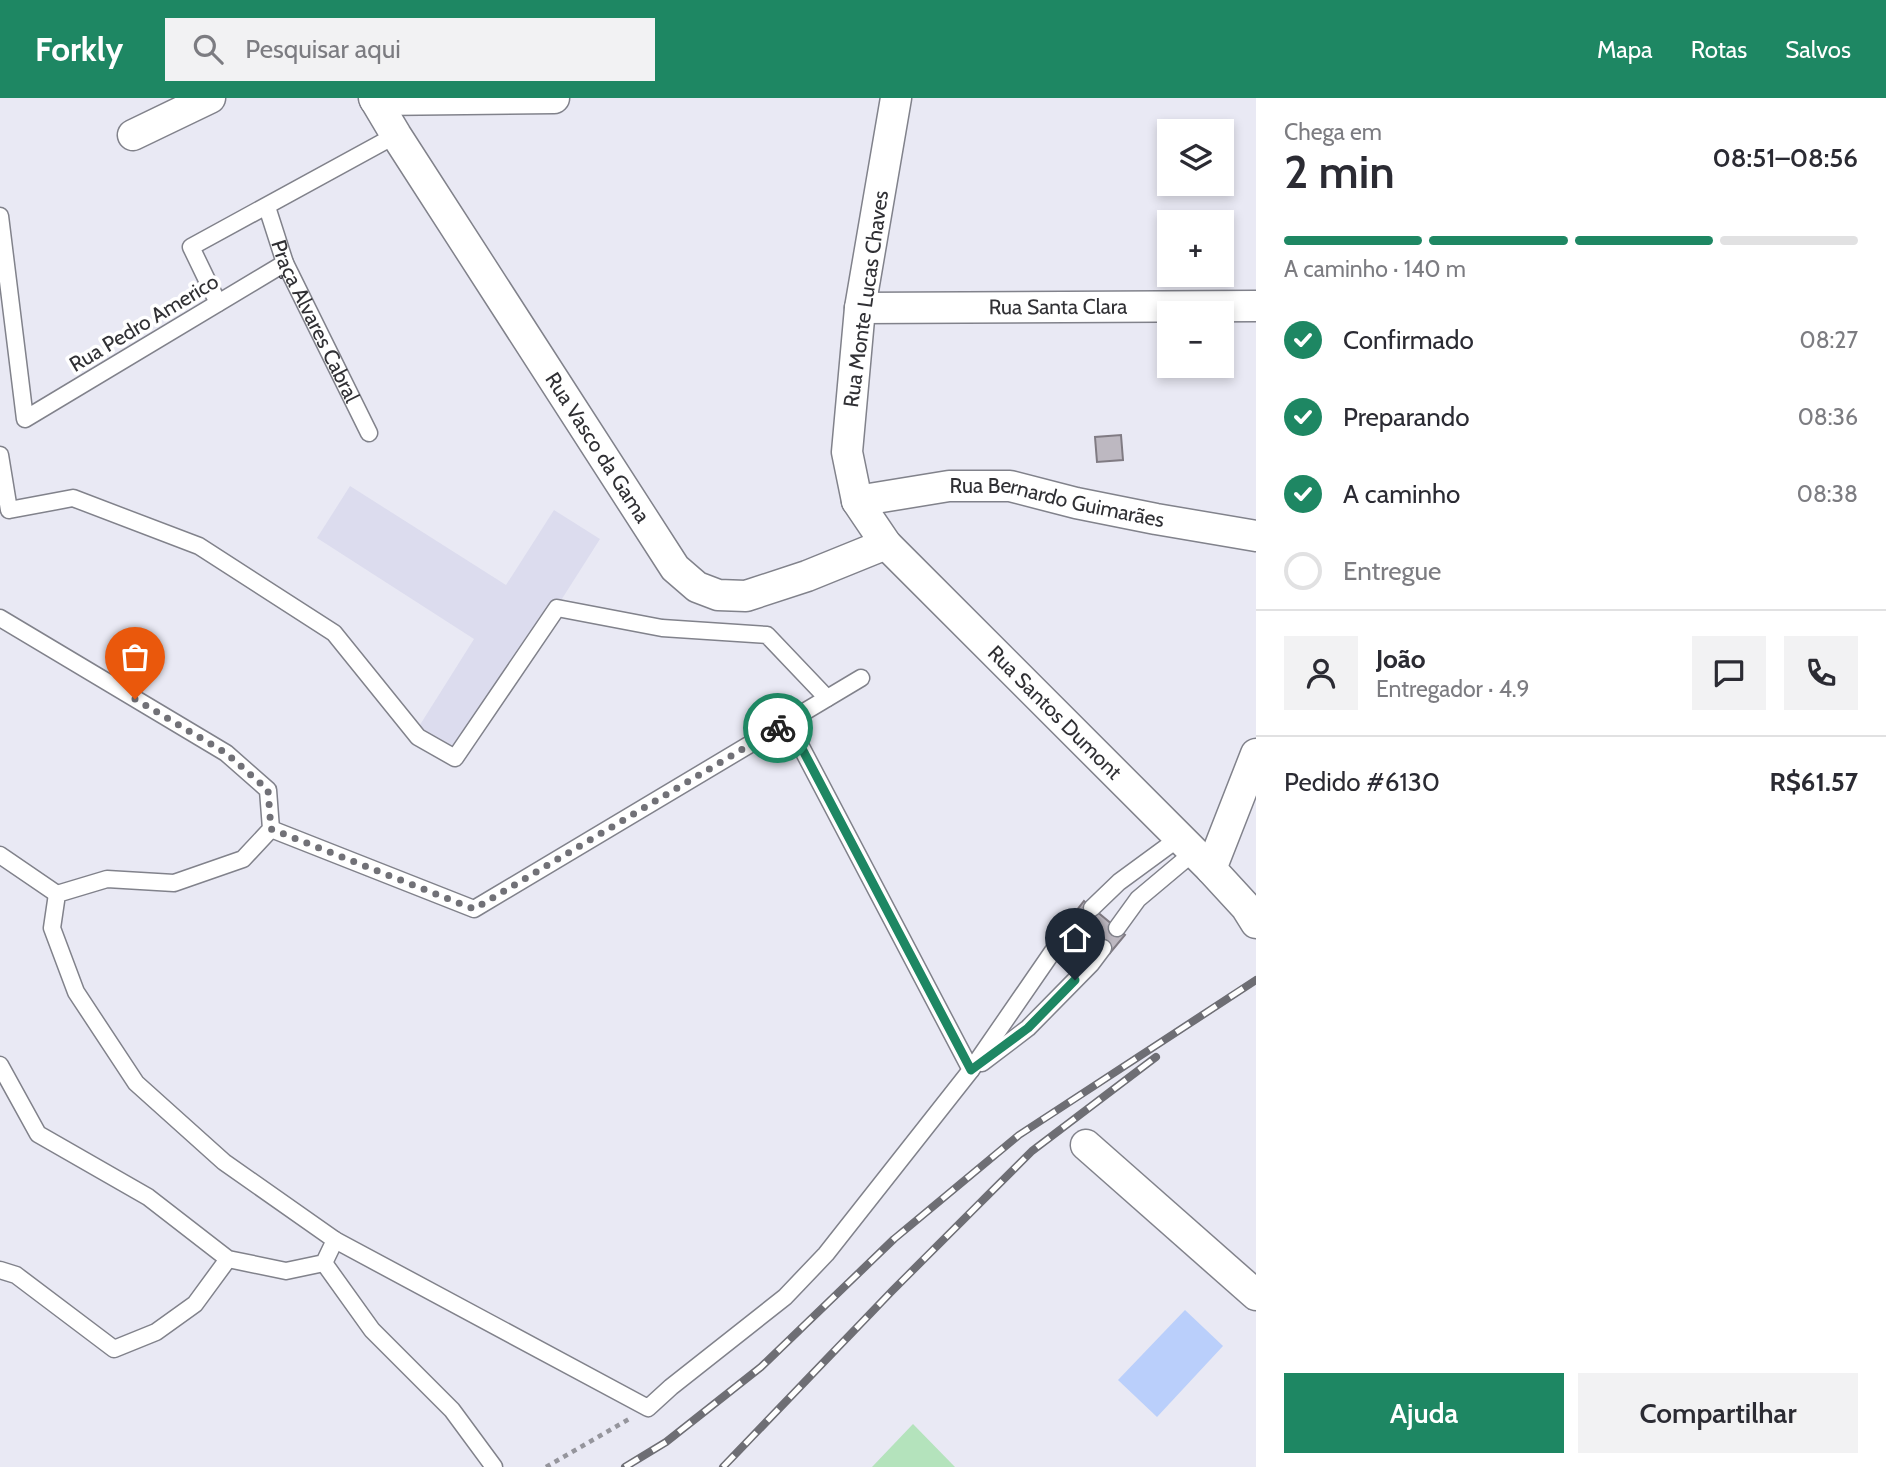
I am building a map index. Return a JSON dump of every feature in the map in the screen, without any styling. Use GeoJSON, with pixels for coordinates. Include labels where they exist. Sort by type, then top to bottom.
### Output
{"type":"FeatureCollection","features":[{"type":"Feature","properties":{"kind":"street"},"geometry":{"type":"LineString","coordinates":[[134,135],[210,98]]}},
{"type":"Feature","properties":{"kind":"street"},"geometry":{"type":"LineString","coordinates":[[396,135],[375,99],[554,98]]}},
{"type":"Feature","properties":{"kind":"street","name":"Rua Monte Lucas Chaves"},"geometry":{"type":"LineString","coordinates":[[857,500],[847,452],[860,308],[896,98]]}},
{"type":"Feature","properties":{"kind":"street","name":"Rua Vasco da Gama"},"geometry":{"type":"LineString","coordinates":[[396,135],[675,568],[696,586],[718,595],[746,596],[818,572],[886,544]]}},
{"type":"Feature","properties":{"kind":"street","name":"Rua Santa Clara"},"geometry":{"type":"LineString","coordinates":[[860,308],[1256,306]]}},
{"type":"Feature","properties":{"kind":"street","name":"Rua Bernardo Guimarães"},"geometry":{"type":"LineString","coordinates":[[857,500],[949,486],[1010,486],[1116,511],[1256,536]]}},
{"type":"Feature","properties":{"kind":"street","name":"Rua Santos Dumont"},"geometry":{"type":"LineString","coordinates":[[857,500],[886,544],[1253,910]]}},
{"type":"Feature","properties":{"kind":"street"},"geometry":{"type":"LineString","coordinates":[[1195,853],[1256,754]]}},
{"type":"Feature","properties":{"kind":"street"},"geometry":{"type":"LineString","coordinates":[[1086,1145],[1256,1295]]}},
{"type":"Feature","properties":{"kind":"lane"},"geometry":{"type":"LineString","coordinates":[[218,303],[191,247],[396,135]]}},
{"type":"Feature","properties":{"kind":"lane","name":"Praça Alvares Cabral"},"geometry":{"type":"LineString","coordinates":[[267,207],[285,263],[369,433]]}},
{"type":"Feature","properties":{"kind":"lane","name":"Rua Pedro Americo"},"geometry":{"type":"LineString","coordinates":[[0,216],[25,419],[285,263]]}},
{"type":"Feature","properties":{"kind":"lane"},"geometry":{"type":"LineString","coordinates":[[0,455],[5,517],[73,498],[199,546],[334,633],[418,737],[455,758],[556,608],[662,628],[767,635],[827,698]]}},
{"type":"Feature","properties":{"kind":"lane"},"geometry":{"type":"LineString","coordinates":[[0,618],[226,753],[268,790],[271,829],[243,859],[174,883],[107,878],[57,894]]}},
{"type":"Feature","properties":{"kind":"lane"},"geometry":{"type":"LineString","coordinates":[[271,829],[474,909],[861,678]]}},
{"type":"Feature","properties":{"kind":"lane"},"geometry":{"type":"LineString","coordinates":[[788,722],[971,1070]]}},
{"type":"Feature","properties":{"kind":"lane"},"geometry":{"type":"LineString","coordinates":[[1092,908],[1119,882],[1195,853]]}},
{"type":"Feature","properties":{"kind":"lane"},"geometry":{"type":"LineString","coordinates":[[1117,928],[1138,899],[1195,853]]}},
{"type":"Feature","properties":{"kind":"lane"},"geometry":{"type":"LineString","coordinates":[[0,855],[57,894]]}},
{"type":"Feature","properties":{"kind":"lane"},"geometry":{"type":"LineString","coordinates":[[57,894],[52,928],[76,992],[136,1083],[224,1162],[335,1240],[648,1408],[785,1297],[826,1254],[971,1070],[1062,938],[1075,925]]}},
{"type":"Feature","properties":{"kind":"lane"},"geometry":{"type":"LineString","coordinates":[[971,1070],[1028,1028],[1091,964],[1103,948]]}},
{"type":"Feature","properties":{"kind":"lane"},"geometry":{"type":"LineString","coordinates":[[0,1065],[38,1135],[148,1197],[228,1259],[286,1271],[324,1263]]}},
{"type":"Feature","properties":{"kind":"lane"},"geometry":{"type":"LineString","coordinates":[[324,1263],[335,1240]]}},
{"type":"Feature","properties":{"kind":"lane"},"geometry":{"type":"LineString","coordinates":[[0,1270],[16,1275],[114,1349],[156,1332],[195,1304],[228,1259]]}},
{"type":"Feature","properties":{"kind":"lane"},"geometry":{"type":"LineString","coordinates":[[324,1263],[372,1330],[452,1410],[494,1467]]}},
{"type":"Feature","properties":{"kind":"path"},"geometry":{"type":"LineString","coordinates":[[546,1467],[648,1408]]}},
{"type":"Feature","properties":{"kind":"shaded area"},"geometry":{"type":"Polygon","coordinates":[[[350,486],[506,585],[554,510],[600,539],[462,756],[418,728],[474,639],[317,538],[350,486]]]}},
{"type":"Feature","properties":{"kind":"green space"},"geometry":{"type":"Polygon","coordinates":[[[913,1424],[955,1467],[872,1467],[913,1424]]]}},
{"type":"Feature","properties":{"kind":"water"},"geometry":{"type":"Polygon","coordinates":[[[1185,1310],[1223,1346],[1157,1417],[1118,1380],[1185,1310]]]}},
{"type":"Feature","properties":{"kind":"building"},"geometry":{"type":"Polygon","coordinates":[[[1121,435],[1123,460],[1097,462],[1095,437],[1121,435]]]}},
{"type":"Feature","properties":{"kind":"building"},"geometry":{"type":"Polygon","coordinates":[[[1084,901],[1125,935],[1110,953],[1069,920],[1084,901]]]}},
{"type":"Feature","properties":{"kind":"railway"},"geometry":{"type":"LineString","coordinates":[[625,1467],[666,1442],[761,1367],[894,1239],[1019,1135],[1256,980]]}},
{"type":"Feature","properties":{"kind":"railway"},"geometry":{"type":"LineString","coordinates":[[723,1467],[892,1291],[1032,1151],[1156,1057]]}},
{"type":"Feature","properties":{"kind":"way so far"},"geometry":{"type":"LineString","coordinates":[[135,699],[226,753],[268,790],[271,829],[474,909],[778,728]]}},
{"type":"Feature","properties":{"kind":"route"},"geometry":{"type":"LineString","coordinates":[[778,728],[788,722],[971,1070],[1028,1028],[1075,980]]}}]}
